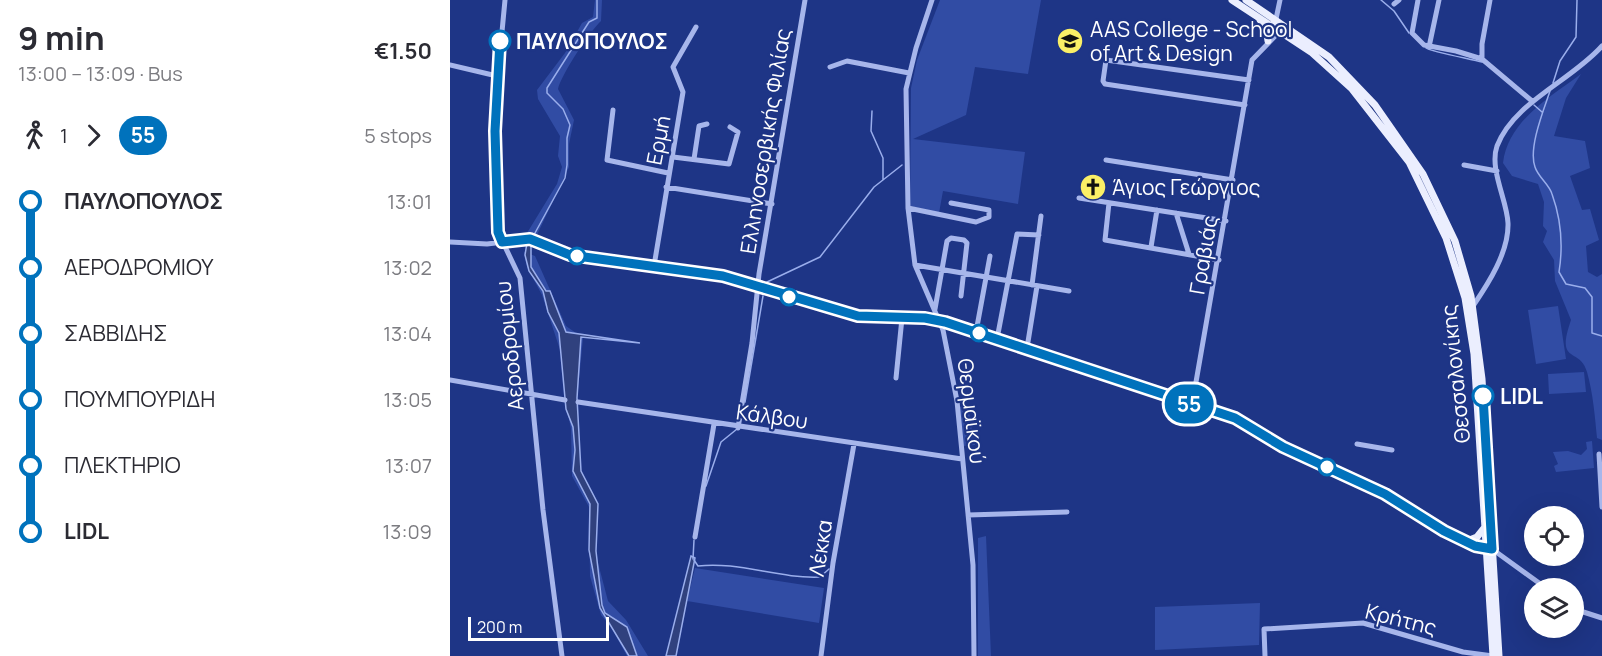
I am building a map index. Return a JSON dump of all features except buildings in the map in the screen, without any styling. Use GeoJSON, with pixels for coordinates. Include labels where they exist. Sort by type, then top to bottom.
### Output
{"type":"FeatureCollection","features":[{"type":"Feature","properties":{"kind":"main road","name":"Θεσσαλονίκης"},"geometry":{"type":"LineString","coordinates":[[1232,0],[1257,16],[1280,25],[1342,69],[1381,112],[1403,142],[1445,217],[1461,260],[1473,306],[1482,379],[1489,546]]}},
{"type":"Feature","properties":{"kind":"main road","name":"Θεσσαλονίκης"},"geometry":{"type":"LineString","coordinates":[[1246,0],[1256,3],[1333,69],[1377,118],[1413,169],[1439,220],[1456,265],[1471,328],[1485,526],[1489,546]]}},
{"type":"Feature","properties":{"kind":"main road"},"geometry":{"type":"LineString","coordinates":[[1257,16],[1266,28],[1267,43]]}},
{"type":"Feature","properties":{"kind":"main road"},"geometry":{"type":"LineString","coordinates":[[1466,540],[1477,537],[1485,526]]}},
{"type":"Feature","properties":{"kind":"main road"},"geometry":{"type":"LineString","coordinates":[[1489,546],[1493,656]]}},
{"type":"Feature","properties":{"kind":"main road"},"geometry":{"type":"LineString","coordinates":[[1489,546],[1499,656]]}},
{"type":"Feature","properties":{"kind":"street","name":"Αεροδρομίου"},"geometry":{"type":"LineString","coordinates":[[505,0],[497,76],[498,232],[520,278],[543,510],[562,656]]}},
{"type":"Feature","properties":{"kind":"street","name":"Ελληνοσερβικής Φιλίας"},"geometry":{"type":"LineString","coordinates":[[738,428],[759,288],[759,274],[805,0]]}},
{"type":"Feature","properties":{"kind":"street","name":"Θερμαϊκού"},"geometry":{"type":"LineString","coordinates":[[932,0],[909,73],[905,123],[908,208],[915,266],[939,321],[957,400],[973,565],[974,656]]}},
{"type":"Feature","properties":{"kind":"street","name":"Γραβιάς"},"geometry":{"type":"LineString","coordinates":[[1192,405],[1226,221],[1252,60],[1280,25],[1280,0]]}},
{"type":"Feature","properties":{"kind":"street"},"geometry":{"type":"LineString","coordinates":[[1418,0],[1412,33],[1420,43],[1482,59],[1532,100]]}},
{"type":"Feature","properties":{"kind":"street"},"geometry":{"type":"LineString","coordinates":[[1429,47],[1439,0]]}},
{"type":"Feature","properties":{"kind":"street"},"geometry":{"type":"LineString","coordinates":[[1482,59],[1482,44],[1490,0]]}},
{"type":"Feature","properties":{"kind":"street","name":"Ερμή"},"geometry":{"type":"LineString","coordinates":[[654,266],[666,187],[674,157],[683,87],[673,67],[696,27]]}},
{"type":"Feature","properties":{"kind":"street"},"geometry":{"type":"LineString","coordinates":[[1473,306],[1487,285],[1508,232],[1507,214],[1495,155],[1498,144],[1532,100],[1579,70],[1602,46]]}},
{"type":"Feature","properties":{"kind":"street"},"geometry":{"type":"LineString","coordinates":[[1245,105],[1104,83],[1107,59],[1249,80]]}},
{"type":"Feature","properties":{"kind":"street"},"geometry":{"type":"LineString","coordinates":[[830,67],[847,60],[909,73]]}},
{"type":"Feature","properties":{"kind":"street"},"geometry":{"type":"LineString","coordinates":[[450,65],[497,76]]}},
{"type":"Feature","properties":{"kind":"street"},"geometry":{"type":"LineString","coordinates":[[614,110],[607,160],[669,173]]}},
{"type":"Feature","properties":{"kind":"street"},"geometry":{"type":"LineString","coordinates":[[694,159],[699,126],[707,124]]}},
{"type":"Feature","properties":{"kind":"street"},"geometry":{"type":"LineString","coordinates":[[674,157],[729,164],[738,132],[730,127]]}},
{"type":"Feature","properties":{"kind":"street"},"geometry":{"type":"LineString","coordinates":[[1106,160],[1233,180]]}},
{"type":"Feature","properties":{"kind":"street"},"geometry":{"type":"LineString","coordinates":[[1464,165],[1497,171]]}},
{"type":"Feature","properties":{"kind":"street"},"geometry":{"type":"LineString","coordinates":[[666,187],[772,204]]}},
{"type":"Feature","properties":{"kind":"street"},"geometry":{"type":"LineString","coordinates":[[1079,198],[1226,221]]}},
{"type":"Feature","properties":{"kind":"street"},"geometry":{"type":"LineString","coordinates":[[1109,202],[1104,238],[1219,260]]}},
{"type":"Feature","properties":{"kind":"street"},"geometry":{"type":"LineString","coordinates":[[908,208],[976,222],[988,217],[989,210],[951,204]]}},
{"type":"Feature","properties":{"kind":"street"},"geometry":{"type":"LineString","coordinates":[[1151,247],[1157,210]]}},
{"type":"Feature","properties":{"kind":"street"},"geometry":{"type":"LineString","coordinates":[[1176,213],[1189,254]]}},
{"type":"Feature","properties":{"kind":"street"},"geometry":{"type":"LineString","coordinates":[[1027,348],[1041,216]]}},
{"type":"Feature","properties":{"kind":"street"},"geometry":{"type":"LineString","coordinates":[[998,339],[1018,232],[1040,235]]}},
{"type":"Feature","properties":{"kind":"street"},"geometry":{"type":"LineString","coordinates":[[934,310],[947,241],[953,237],[967,243],[961,296]]}},
{"type":"Feature","properties":{"kind":"street"},"geometry":{"type":"LineString","coordinates":[[450,242],[502,242],[530,239],[570,255],[714,275],[858,316],[939,321],[976,332],[1235,418],[1283,447],[1385,494],[1444,531],[1489,546],[1532,578]]}},
{"type":"Feature","properties":{"kind":"street"},"geometry":{"type":"LineString","coordinates":[[976,332],[990,256]]}},
{"type":"Feature","properties":{"kind":"street"},"geometry":{"type":"LineString","coordinates":[[915,266],[1069,291]]}},
{"type":"Feature","properties":{"kind":"street"},"geometry":{"type":"LineString","coordinates":[[896,378],[902,318]]}},
{"type":"Feature","properties":{"kind":"street"},"geometry":{"type":"LineString","coordinates":[[450,380],[565,400]]}},
{"type":"Feature","properties":{"kind":"street","name":"Κάλβου"},"geometry":{"type":"LineString","coordinates":[[578,402],[738,428],[962,459]]}},
{"type":"Feature","properties":{"kind":"street"},"geometry":{"type":"LineString","coordinates":[[695,537],[714,424]]}},
{"type":"Feature","properties":{"kind":"street","name":"Λέκκα"},"geometry":{"type":"LineString","coordinates":[[821,656],[833,563],[854,444]]}},
{"type":"Feature","properties":{"kind":"street"},"geometry":{"type":"LineString","coordinates":[[1357,444],[1392,450]]}},
{"type":"Feature","properties":{"kind":"street"},"geometry":{"type":"LineString","coordinates":[[1599,454],[1602,507]]}},
{"type":"Feature","properties":{"kind":"street"},"geometry":{"type":"LineString","coordinates":[[968,515],[1067,512]]}},
{"type":"Feature","properties":{"kind":"street"},"geometry":{"type":"LineString","coordinates":[[1584,612],[1602,618]]}},
{"type":"Feature","properties":{"kind":"street","name":"Κρήτης"},"geometry":{"type":"LineString","coordinates":[[1265,656],[1264,629],[1363,623],[1463,652],[1493,656]]}},
{"type":"Feature","properties":{"kind":"shaded area"},"geometry":{"type":"Polygon","coordinates":[[[595,0],[602,0],[601,21],[564,74],[558,89],[574,120],[569,144],[569,167],[536,237],[530,237],[527,233],[557,184],[562,167],[558,156],[560,136],[538,99],[537,90],[565,53],[582,23],[593,17],[595,0]]]}},
{"type":"Feature","properties":{"kind":"shaded area"},"geometry":{"type":"Polygon","coordinates":[[[940,0],[1041,0],[1028,74],[975,67],[966,115],[913,139],[1025,152],[1018,204],[943,191],[939,213],[910,206],[911,88],[917,60],[940,0]]]}},
{"type":"Feature","properties":{"kind":"shaded area"},"geometry":{"type":"Polygon","coordinates":[[[1581,74],[1566,98],[1554,136],[1585,141],[1590,168],[1570,176],[1582,210],[1590,209],[1599,240],[1586,246],[1588,272],[1597,277],[1602,274],[1602,440],[1597,438],[1592,397],[1584,364],[1567,350],[1567,334],[1571,320],[1555,281],[1554,260],[1543,242],[1547,231],[1543,226],[1544,202],[1538,184],[1512,176],[1503,163],[1513,135],[1522,122],[1544,101],[1581,74]]]}},
{"type":"Feature","properties":{"kind":"shaded area"},"geometry":{"type":"Polygon","coordinates":[[[527,243],[531,244],[531,267],[546,291],[550,291],[566,332],[640,343],[581,337],[577,398],[581,471],[598,504],[596,551],[602,605],[605,613],[627,627],[637,656],[629,656],[600,608],[589,550],[590,504],[573,471],[575,450],[573,427],[566,409],[559,333],[548,312],[543,291],[529,271],[525,255],[527,243]]]}},
{"type":"Feature","properties":{"kind":"shaded area"},"geometry":{"type":"Polygon","coordinates":[[[524,252],[535,256],[566,326],[583,338],[577,400],[580,472],[597,508],[594,548],[608,601],[626,620],[648,656],[627,656],[611,627],[601,615],[590,576],[589,507],[572,476],[571,429],[565,399],[566,368],[542,295],[527,267],[524,252]]]}},
{"type":"Feature","properties":{"kind":"shaded area"},"geometry":{"type":"Polygon","coordinates":[[[1558,306],[1566,359],[1536,364],[1528,310],[1558,306]]]}},
{"type":"Feature","properties":{"kind":"shaded area"},"geometry":{"type":"Polygon","coordinates":[[[1584,372],[1586,392],[1549,394],[1548,374],[1584,372]]]}},
{"type":"Feature","properties":{"kind":"shaded area"},"geometry":{"type":"Polygon","coordinates":[[[968,406],[975,445],[963,446],[958,407],[968,406]]]}},
{"type":"Feature","properties":{"kind":"shaded area"},"geometry":{"type":"Polygon","coordinates":[[[1592,441],[1594,468],[1556,472],[1554,466],[1558,464],[1553,452],[1568,451],[1581,455],[1587,449],[1586,442],[1592,441]]]}},
{"type":"Feature","properties":{"kind":"shaded area"},"geometry":{"type":"Polygon","coordinates":[[[986,536],[991,656],[978,656],[978,538],[986,536]]]}},
{"type":"Feature","properties":{"kind":"shaded area"},"geometry":{"type":"Polygon","coordinates":[[[691,556],[695,558],[676,656],[666,656],[691,556]]]}},
{"type":"Feature","properties":{"kind":"shaded area"},"geometry":{"type":"Polygon","coordinates":[[[695,568],[824,588],[819,623],[687,601],[695,568]]]}},
{"type":"Feature","properties":{"kind":"shaded area"},"geometry":{"type":"Polygon","coordinates":[[[1260,603],[1259,645],[1155,650],[1155,607],[1260,603]]]}},
{"type":"Feature","properties":{"kind":"waterway"},"geometry":{"type":"LineString","coordinates":[[529,244],[565,178],[567,165],[567,138],[570,125],[563,109],[547,93],[547,88],[589,22],[597,18],[597,0]]}},
{"type":"Feature","properties":{"kind":"waterway"},"geometry":{"type":"LineString","coordinates":[[1381,0],[1394,11],[1409,33]]}},
{"type":"Feature","properties":{"kind":"waterway"},"geometry":{"type":"LineString","coordinates":[[1553,83],[1560,61],[1576,37],[1577,0]]}},
{"type":"Feature","properties":{"kind":"waterway"},"geometry":{"type":"LineString","coordinates":[[1426,48],[1482,62]]}},
{"type":"Feature","properties":{"kind":"waterway"},"geometry":{"type":"LineString","coordinates":[[1550,91],[1535,139],[1533,159],[1538,174],[1551,190],[1555,204],[1561,243],[1559,272],[1566,284],[1585,288],[1592,297],[1592,333],[1602,336]]}},
{"type":"Feature","properties":{"kind":"waterway"},"geometry":{"type":"LineString","coordinates":[[1534,105],[1542,112]]}},
{"type":"Feature","properties":{"kind":"waterway"},"geometry":{"type":"LineString","coordinates":[[872,111],[871,131],[883,158],[883,180]]}},
{"type":"Feature","properties":{"kind":"waterway"},"geometry":{"type":"LineString","coordinates":[[767,282],[820,257],[874,187],[902,165]]}},
{"type":"Feature","properties":{"kind":"waterway"},"geometry":{"type":"LineString","coordinates":[[745,402],[763,296]]}},
{"type":"Feature","properties":{"kind":"waterway"},"geometry":{"type":"LineString","coordinates":[[706,486],[721,442],[737,429]]}},
{"type":"Feature","properties":{"kind":"waterway"},"geometry":{"type":"LineString","coordinates":[[693,559],[694,540]]}},
{"type":"Feature","properties":{"kind":"waterway"},"geometry":{"type":"LineString","coordinates":[[694,560],[698,566],[728,566],[805,577],[820,577],[829,569]]}},
{"type":"Feature","properties":{"kind":"bus line","name":"55"},"geometry":{"type":"LineString","coordinates":[[500,41],[495,131],[498,232],[502,242],[530,239],[570,255],[723,276],[812,305],[858,316],[925,318],[945,322],[1081,365],[1169,398],[1228,415],[1283,447],[1385,494],[1444,531],[1480,548],[1492,549],[1483,396]]}},
{"type":"Feature","properties":{"kind":"place","name":"ΠΑΥΛΟΠΟΥΛΟΣ"},"geometry":{"type":"Point","coordinates":[500,41]}},
{"type":"Feature","properties":{"kind":"place","name":"AAS College - School of Art & Design"},"geometry":{"type":"Point","coordinates":[1070,41]}},
{"type":"Feature","properties":{"kind":"place","name":"Άγιος Γεώργιος"},"geometry":{"type":"Point","coordinates":[1093,187]}},
{"type":"Feature","properties":{"kind":"place","name":"LIDL"},"geometry":{"type":"Point","coordinates":[1483,396]}}]}
